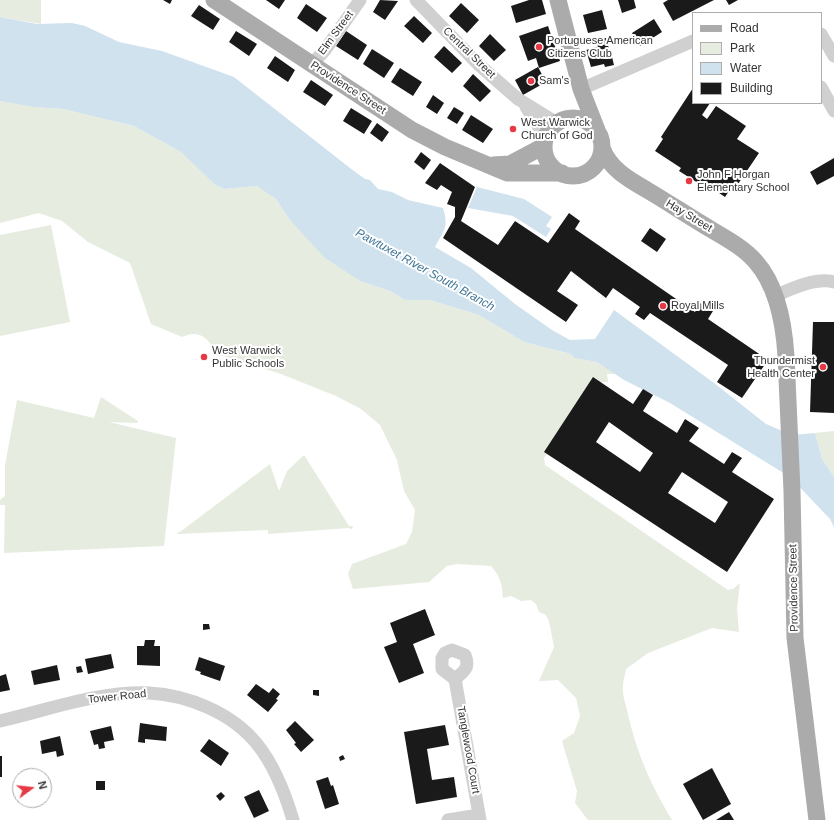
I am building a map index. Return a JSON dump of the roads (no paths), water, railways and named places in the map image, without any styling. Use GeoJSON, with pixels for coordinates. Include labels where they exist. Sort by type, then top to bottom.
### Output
{"type":"FeatureCollection","features":[{"type":"Feature","properties":{"kind":"main road","name":"Providence Street"},"geometry":{"type":"LineString","coordinates":[[214,0],[412,130],[445,147],[507,173],[562,173]]}},
{"type":"Feature","properties":{"kind":"main road"},"geometry":{"type":"LineString","coordinates":[[558,0],[581,89],[600,140],[597,163],[585,173]]}},
{"type":"Feature","properties":{"kind":"main road"},"geometry":{"type":"LineString","coordinates":[[581,89],[578,104],[550,130],[545,142],[549,162],[562,173],[578,175],[585,173],[619,172]]}},
{"type":"Feature","properties":{"kind":"main road"},"geometry":{"type":"LineString","coordinates":[[561,121],[574,118],[584,120],[592,125],[600,140]]}},
{"type":"Feature","properties":{"kind":"main road","name":"Hay Street"},"geometry":{"type":"LineString","coordinates":[[600,140],[605,157],[619,172],[735,243],[756,262],[775,296]]}},
{"type":"Feature","properties":{"kind":"main road","name":"Providence Street"},"geometry":{"type":"LineString","coordinates":[[489,165],[510,164],[545,142]]}},
{"type":"Feature","properties":{"kind":"main road","name":"Providence Street"},"geometry":{"type":"LineString","coordinates":[[775,296],[785,340],[790,415],[795,638],[817,820]]}},
{"type":"Feature","properties":{"kind":"street","name":"Elm Street"},"geometry":{"type":"LineString","coordinates":[[312,64],[325,50],[360,0]]}},
{"type":"Feature","properties":{"kind":"street","name":"Central Street"},"geometry":{"type":"LineString","coordinates":[[416,0],[478,64],[524,103]]}},
{"type":"Feature","properties":{"kind":"street"},"geometry":{"type":"LineString","coordinates":[[822,36],[834,56]]}},
{"type":"Feature","properties":{"kind":"street"},"geometry":{"type":"LineString","coordinates":[[581,89],[692,41]]}},
{"type":"Feature","properties":{"kind":"street"},"geometry":{"type":"LineString","coordinates":[[822,89],[834,110]]}},
{"type":"Feature","properties":{"kind":"street"},"geometry":{"type":"LineString","coordinates":[[524,103],[561,121]]}},
{"type":"Feature","properties":{"kind":"street"},"geometry":{"type":"LineString","coordinates":[[524,103],[545,142]]}},
{"type":"Feature","properties":{"kind":"street"},"geometry":{"type":"LineString","coordinates":[[775,296],[793,288],[827,280],[834,282]]}},
{"type":"Feature","properties":{"kind":"street","name":"Tanglewood Court"},"geometry":{"type":"LineString","coordinates":[[455,680],[479,817]]}},
{"type":"Feature","properties":{"kind":"street","name":"Tower Road"},"geometry":{"type":"LineString","coordinates":[[0,721],[91,699],[130,694],[150,693],[185,699],[202,705],[232,721],[257,744],[283,788],[293,820]]}},
{"type":"Feature","properties":{"kind":"street"},"geometry":{"type":"LineString","coordinates":[[448,820],[479,817]]}},
{"type":"Feature","properties":{"kind":"water","name":"Pawtuxet River South Branch"},"geometry":{"type":"Polygon","coordinates":[[[0,17],[37,24],[72,23],[85,26],[119,42],[162,51],[234,77],[350,168],[365,179],[370,180],[378,189],[392,192],[408,200],[443,208],[446,220],[445,229],[435,247],[471,268],[515,304],[552,330],[570,340],[595,339],[614,310],[714,383],[766,424],[792,435],[815,433],[822,459],[834,477],[834,527],[830,519],[790,477],[670,403],[624,380],[597,362],[574,358],[571,354],[524,342],[479,315],[430,300],[405,300],[390,291],[360,281],[324,257],[289,219],[276,199],[257,186],[224,189],[214,184],[181,152],[134,126],[63,109],[33,107],[0,101],[0,17]]]}},
{"type":"Feature","properties":{"kind":"water"},"geometry":{"type":"Polygon","coordinates":[[[477,187],[524,199],[552,217],[546,226],[551,229],[546,237],[513,216],[468,208],[477,187]]]}},
{"type":"Feature","properties":{"kind":"place","name":"Portuguese American Citizens Club"},"geometry":{"type":"Point","coordinates":[539,47]}},
{"type":"Feature","properties":{"kind":"place","name":"Sam's"},"geometry":{"type":"Point","coordinates":[531,81]}},
{"type":"Feature","properties":{"kind":"place","name":"West Warwick Church of God"},"geometry":{"type":"Point","coordinates":[513,129]}},
{"type":"Feature","properties":{"kind":"place","name":"John F Horgan Elementary School"},"geometry":{"type":"Point","coordinates":[689,181]}},
{"type":"Feature","properties":{"kind":"place","name":"Royal Mills"},"geometry":{"type":"Point","coordinates":[663,306]}},
{"type":"Feature","properties":{"kind":"place","name":"West Warwick Public Schools"},"geometry":{"type":"Point","coordinates":[204,357]}},
{"type":"Feature","properties":{"kind":"place","name":"Thundermist Health Center"},"geometry":{"type":"Point","coordinates":[823,367]}}]}
